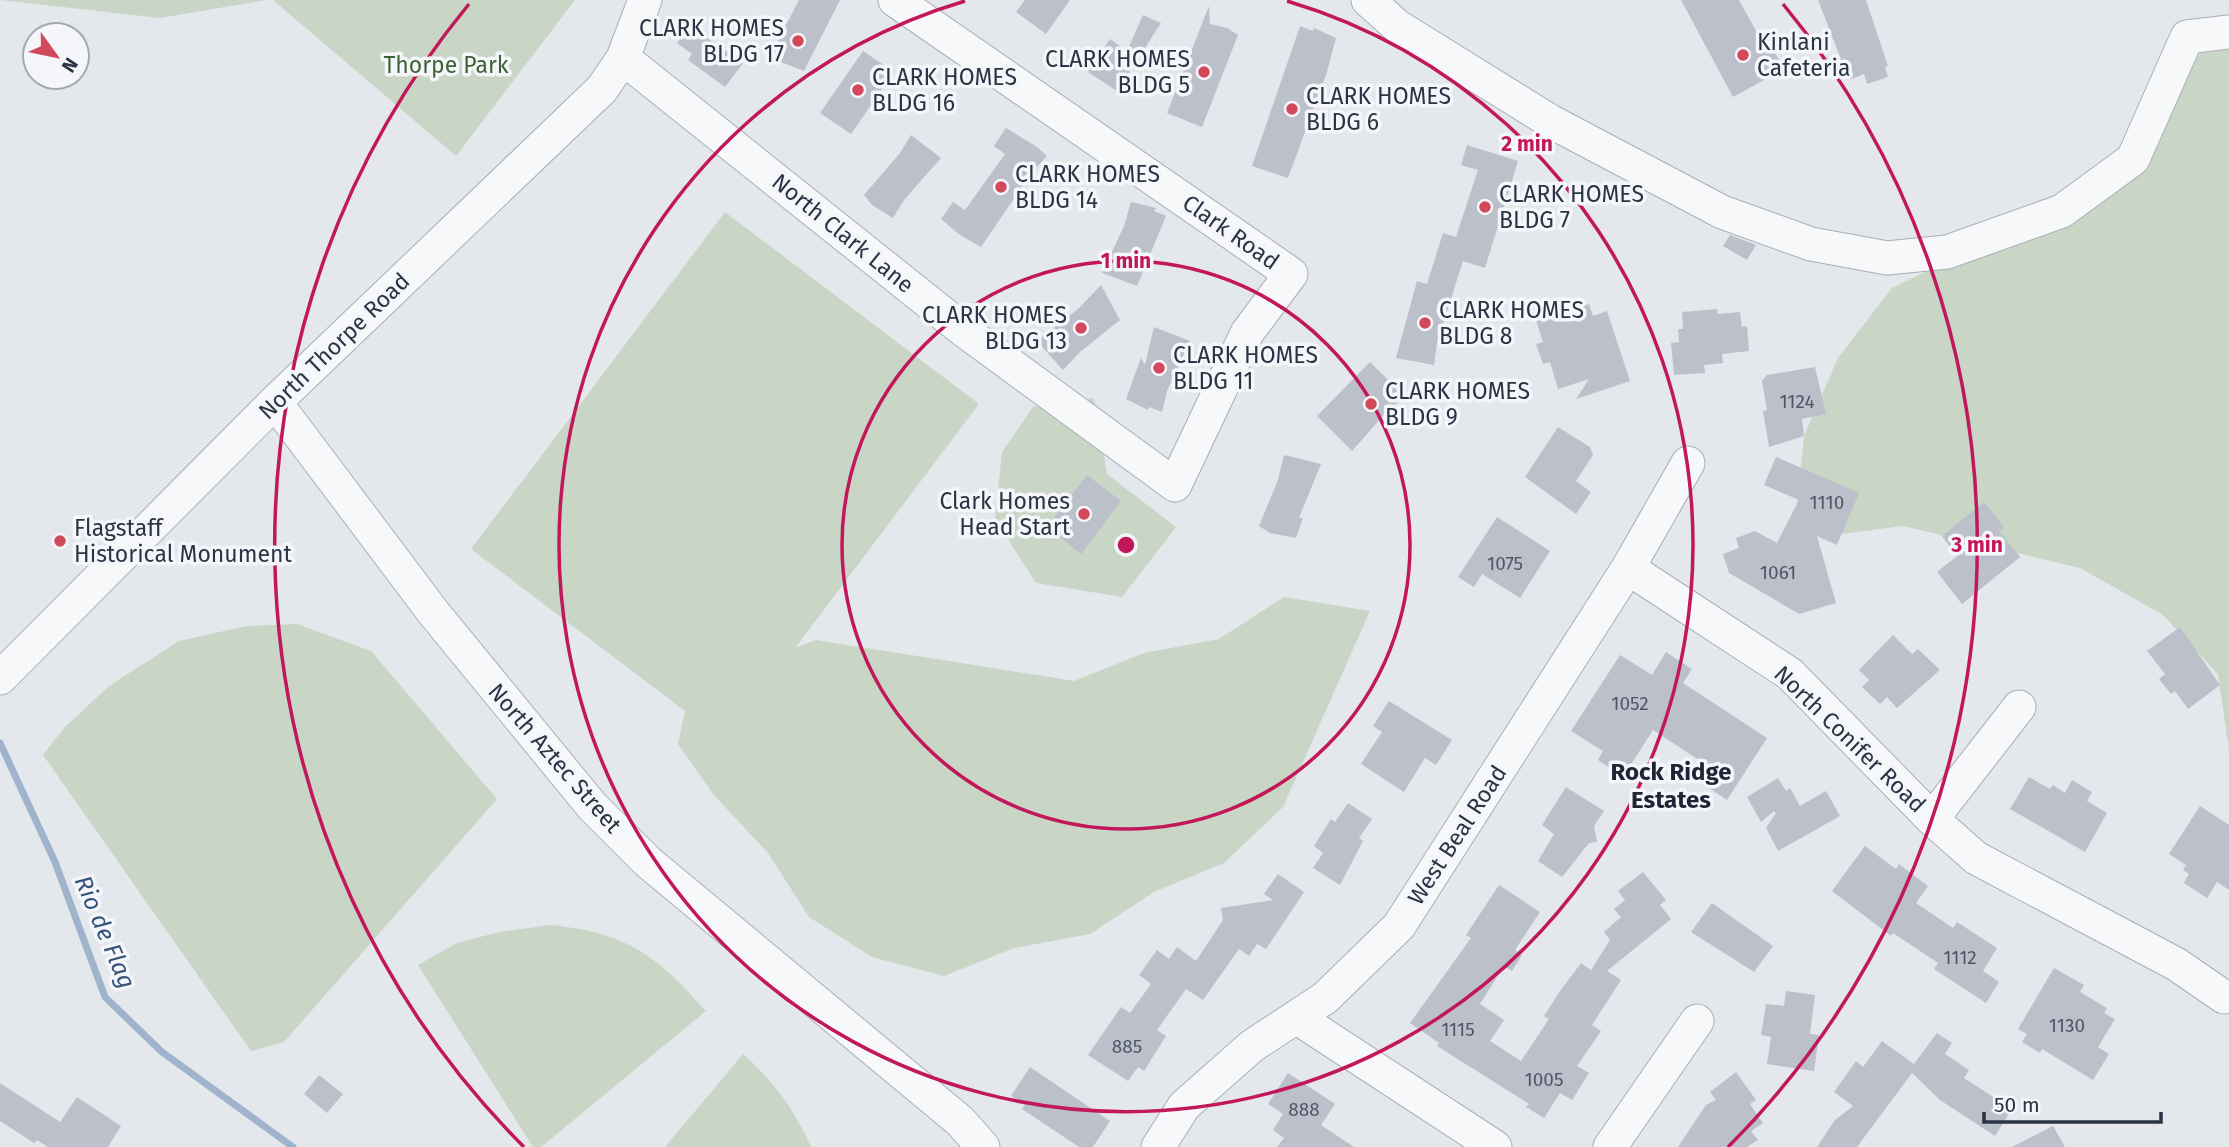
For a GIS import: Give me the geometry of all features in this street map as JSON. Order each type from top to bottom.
[{"type":"street","name":"North Thorpe Road","points":[[0,678],[275,402],[602,89],[623,58],[645,0]]},
{"type":"street","name":"Clark Road","points":[[895,0],[1291,274]]},
{"type":"street","points":[[1368,0],[1397,26],[1550,121],[1722,212],[1811,244],[1887,258],[1947,252],[2062,211],[2133,159],[2187,37],[2229,32]]},
{"type":"street","name":"North Clark Lane","points":[[623,58],[966,332],[1175,485],[1247,333],[1291,274]]},
{"type":"street","name":"North Aztec Street","points":[[275,402],[433,612],[592,806],[648,862],[960,1121],[984,1147]]},
{"type":"street","name":"West Beal Road","points":[[1158,1147],[1184,1106],[1252,1046],[1325,998],[1399,926],[1628,568],[1688,463]]},
{"type":"street","name":"North Conifer Road","points":[[1628,568],[1790,674],[1932,819],[1976,858],[2176,964],[2224,998]]},
{"type":"street","name":"North Conifer Road","points":[[1932,819],[2018,707]]},
{"type":"street","points":[[1296,1017],[1494,1147]]},
{"type":"street","points":[[1610,1147],[1697,1021]]},
{"type":"green space","points":[[0,0],[267,0],[160,18]]},
{"type":"green space","name":"Thorpe Park","points":[[273,0],[575,0],[456,156]]},
{"type":"green space","points":[[2229,16],[2229,750],[2218,674],[2163,615],[2080,568],[1903,526],[1841,534],[1797,504],[1804,436],[1838,358],[1892,288],[2096,189]]},
{"type":"green space","points":[[725,212],[979,404],[795,648],[816,640],[1074,681],[1144,653],[1219,639],[1284,597],[1370,611],[1283,807],[1224,863],[1154,892],[1090,934],[1014,948],[944,976],[872,957],[809,917],[768,853],[713,794],[678,744],[685,711],[471,549]]},
{"type":"green space","points":[[1094,398],[1107,474],[1176,527],[1122,597],[1036,583],[995,519],[1002,452],[1033,407]]},
{"type":"green space","points":[[297,624],[371,651],[497,799],[284,1042],[251,1051],[43,755],[64,728],[109,686],[179,641],[247,626]]},
{"type":"green space","points":[[551,925],[601,934],[639,950],[672,975],[706,1011],[541,1147],[533,1147],[418,965],[457,943],[499,932]]},
{"type":"green space","points":[[743,1054],[782,1096],[811,1147],[665,1147]]},
{"type":"building","name":"CLARK HOMES BLDG 17","points":[[799,0],[840,0],[804,71],[781,62],[771,54]]},
{"type":"building","points":[[1025,0],[1070,0],[1046,34],[1016,12]]},
{"type":"building","name":"Kinlani Cafeteria","points":[[1681,0],[1739,0],[1760,38],[1765,35],[1784,69],[1733,97]]},
{"type":"building","points":[[1818,0],[1866,0],[1888,66],[1885,67],[1888,77],[1867,84],[1864,74],[1849,80]]},
{"type":"building","name":"CLARK HOMES BLDG 5","points":[[1209,6],[1210,24],[1227,28],[1238,35],[1202,127],[1167,113]]},
{"type":"building","points":[[1143,15],[1161,23],[1117,91],[1088,72],[1110,39],[1127,51]]},
{"type":"building","name":"CLARK HOMES BLDG 6","points":[[1300,26],[1313,31],[1314,28],[1336,38],[1327,72],[1288,178],[1252,166]]},
{"type":"building","points":[[688,29],[692,32],[694,29],[743,63],[725,87],[688,60],[692,54],[677,43]]},
{"type":"building","name":"CLARK HOMES BLDG 16","points":[[863,51],[894,72],[851,134],[820,113]]},
{"type":"building","name":"CLARK HOMES BLDG 14","points":[[1006,128],[1047,156],[1032,172],[981,247],[960,235],[941,219],[953,202],[965,210],[1005,154],[994,146]]},
{"type":"building","points":[[911,135],[941,158],[904,200],[893,218],[872,205],[864,195],[900,153]]},
{"type":"building","points":[[1467,145],[1518,161],[1485,268],[1463,261],[1437,343],[1434,365],[1396,358],[1417,281],[1427,284],[1443,233],[1456,237],[1478,170],[1461,165]]},
{"type":"building","points":[[1131,202],[1156,208],[1154,211],[1166,216],[1137,286],[1102,273],[1124,226]]},
{"type":"building","points":[[1730,235],[1756,245],[1747,260],[1723,246]]},
{"type":"building","name":"CLARK HOMES BLDG 13","points":[[1101,285],[1120,320],[1080,352],[1063,370],[1037,341],[1078,309]]},
{"type":"building","points":[[1589,304],[1593,316],[1607,311],[1630,381],[1576,399],[1589,379],[1558,389],[1550,362],[1543,364],[1536,344],[1543,342],[1536,320]]},
{"type":"building","points":[[1717,309],[1718,314],[1740,312],[1742,327],[1747,326],[1749,351],[1722,354],[1723,363],[1704,365],[1705,373],[1674,375],[1671,343],[1679,342],[1678,329],[1683,329],[1682,312]]},
{"type":"building","name":"CLARK HOMES BLDG 11","points":[[1154,327],[1190,341],[1167,391],[1162,412],[1149,407],[1148,410],[1126,399],[1141,358],[1145,365]]},
{"type":"building","name":"CLARK HOMES BLDG 9","points":[[1370,362],[1405,397],[1389,409],[1352,451],[1317,416]]},
{"type":"building","points":[[1815,367],[1826,414],[1802,419],[1804,436],[1769,447],[1763,411],[1767,410],[1762,381],[1767,375]]},
{"type":"building","points":[[1558,427],[1590,447],[1593,455],[1576,481],[1591,492],[1576,514],[1525,477]]},
{"type":"building","points":[[1284,455],[1321,464],[1299,518],[1303,518],[1296,538],[1270,533],[1259,526],[1278,480]]},
{"type":"building","points":[[1776,457],[1859,493],[1837,545],[1817,536],[1836,603],[1799,614],[1729,573],[1723,554],[1739,548],[1736,538],[1755,531],[1777,543],[1799,500],[1764,485]]},
{"type":"building","name":"Clark Homes Head Start","points":[[1087,475],[1121,501],[1081,554],[1047,527]]},
{"type":"building","points":[[1984,502],[2004,527],[1999,531],[2020,557],[1962,604],[1937,572],[1957,556],[1942,536]]},
{"type":"building","points":[[1497,517],[1550,551],[1520,598],[1482,574],[1474,587],[1458,577]]},
{"type":"building","points":[[2180,627],[2220,685],[2188,709],[2175,691],[2171,694],[2159,679],[2165,674],[2147,651]]},
{"type":"building","points":[[1893,635],[1912,654],[1918,649],[1940,670],[1897,708],[1887,697],[1880,704],[1862,687],[1869,680],[1859,670]]},
{"type":"building","points":[[1666,652],[1692,669],[1683,683],[1767,738],[1727,800],[1706,786],[1716,771],[1653,730],[1623,777],[1598,760],[1603,751],[1571,731],[1620,655],[1652,675]]},
{"type":"building","points":[[1389,701],[1452,740],[1436,765],[1425,758],[1404,792],[1361,764],[1382,732],[1373,726]]},
{"type":"building","points":[[2029,777],[2050,789],[2053,785],[2065,793],[2072,780],[2092,792],[2087,801],[2107,813],[2085,852],[2010,809]]},
{"type":"building","points":[[1778,778],[1786,791],[1790,788],[1800,806],[1826,791],[1840,816],[1778,851],[1766,828],[1776,813],[1774,811],[1761,822],[1747,797]]},
{"type":"building","points":[[1566,787],[1604,811],[1594,826],[1597,842],[1589,843],[1562,877],[1538,861],[1554,834],[1542,825]]},
{"type":"building","points":[[1348,803],[1372,819],[1359,838],[1363,841],[1340,885],[1313,868],[1323,853],[1314,846],[1331,819],[1335,822]]},
{"type":"building","points":[[2200,806],[2229,825],[2229,890],[2217,882],[2207,898],[2184,883],[2189,874],[2183,870],[2186,865],[2169,854]]},
{"type":"building","points":[[1865,846],[1896,869],[1899,864],[1928,886],[1916,903],[1953,928],[1957,922],[1997,948],[1983,971],[1999,982],[1986,1003],[1934,969],[1938,963],[1893,933],[1891,936],[1832,891]]},
{"type":"building","points":[[1643,872],[1666,900],[1660,905],[1671,919],[1607,971],[1621,980],[1592,1025],[1601,1031],[1577,1066],[1589,1073],[1572,1100],[1560,1093],[1544,1118],[1526,1107],[1529,1104],[1437,1046],[1439,1043],[1410,1023],[1471,938],[1466,935],[1499,885],[1540,912],[1515,950],[1522,955],[1512,971],[1504,966],[1480,1004],[1504,1020],[1490,1041],[1521,1061],[1549,1019],[1544,1016],[1560,991],[1581,963],[1591,970],[1610,940],[1604,932],[1621,917],[1614,909],[1625,900],[1618,891]]},
{"type":"building","points":[[1278,874],[1304,892],[1266,949],[1257,944],[1249,956],[1239,949],[1203,1000],[1186,989],[1157,1030],[1166,1036],[1144,1071],[1138,1067],[1128,1081],[1088,1055],[1121,1007],[1130,1013],[1151,984],[1139,975],[1157,950],[1169,959],[1177,947],[1196,961],[1223,920],[1221,908],[1273,900],[1264,894]]},
{"type":"building","points":[[1712,903],[1773,946],[1754,972],[1691,932]]},
{"type":"building","points":[[2054,968],[2084,985],[2080,992],[2107,1008],[2104,1013],[2115,1019],[2098,1047],[2109,1054],[2093,1080],[2042,1049],[2040,1053],[2022,1042],[2027,1034],[2018,1029]]},
{"type":"building","points":[[1786,991],[1815,995],[1810,1034],[1819,1035],[1814,1071],[1767,1064],[1771,1037],[1761,1035],[1766,1004],[1784,1006]]},
{"type":"building","points":[[1937,1033],[1952,1043],[1945,1054],[1969,1070],[1964,1078],[2012,1109],[1995,1136],[1940,1100],[1912,1073],[1857,1147],[1817,1147],[1835,1120],[1853,1106],[1834,1092],[1856,1061],[1863,1067],[1882,1041],[1914,1064]]},
{"type":"building","points":[[1030,1067],[1110,1121],[1093,1147],[1079,1147],[1022,1109],[1025,1105],[1011,1096]]},
{"type":"building","points":[[1736,1072],[1756,1100],[1750,1104],[1763,1123],[1751,1131],[1758,1140],[1747,1147],[1678,1147],[1706,1105],[1716,1100],[1710,1092]]},
{"type":"building","points":[[1288,1073],[1335,1104],[1321,1125],[1354,1147],[1277,1147],[1284,1138],[1273,1130],[1283,1114],[1268,1104]]},
{"type":"building","points":[[319,1075],[343,1094],[327,1113],[304,1094]]},
{"type":"building","points":[[0,1083],[60,1122],[77,1097],[121,1126],[108,1147],[48,1147],[37,1140],[34,1143],[0,1121]]},
{"type":"building","points":[[2053,1126],[2065,1147],[2012,1147]]},
{"type":"waterway","name":"Rio de Flag","points":[[0,743],[55,862],[105,997],[162,1052],[293,1147]]},
{"type":"place","name":"CLARK HOMES BLDG 17","points":[[798,41]]},
{"type":"place","name":"Kinlani Cafeteria","points":[[1743,55]]},
{"type":"place","name":"CLARK HOMES BLDG 5","points":[[1204,72]]},
{"type":"place","name":"CLARK HOMES BLDG 16","points":[[858,90]]},
{"type":"place","name":"CLARK HOMES BLDG 6","points":[[1292,109]]},
{"type":"place","name":"CLARK HOMES BLDG 14","points":[[1001,187]]},
{"type":"place","name":"CLARK HOMES BLDG 7","points":[[1485,207]]},
{"type":"place","name":"CLARK HOMES BLDG 8","points":[[1425,323]]},
{"type":"place","name":"CLARK HOMES BLDG 13","points":[[1081,328]]},
{"type":"place","name":"CLARK HOMES BLDG 11","points":[[1159,368]]},
{"type":"place","name":"CLARK HOMES BLDG 9","points":[[1371,404]]},
{"type":"place","name":"Clark Homes Head Start","points":[[1084,514]]},
{"type":"place","name":"Flagstaff Historical Monument","points":[[60,541]]},
{"type":"district","name":"Rock Ridge Estates","points":[[1671,786]]}]
